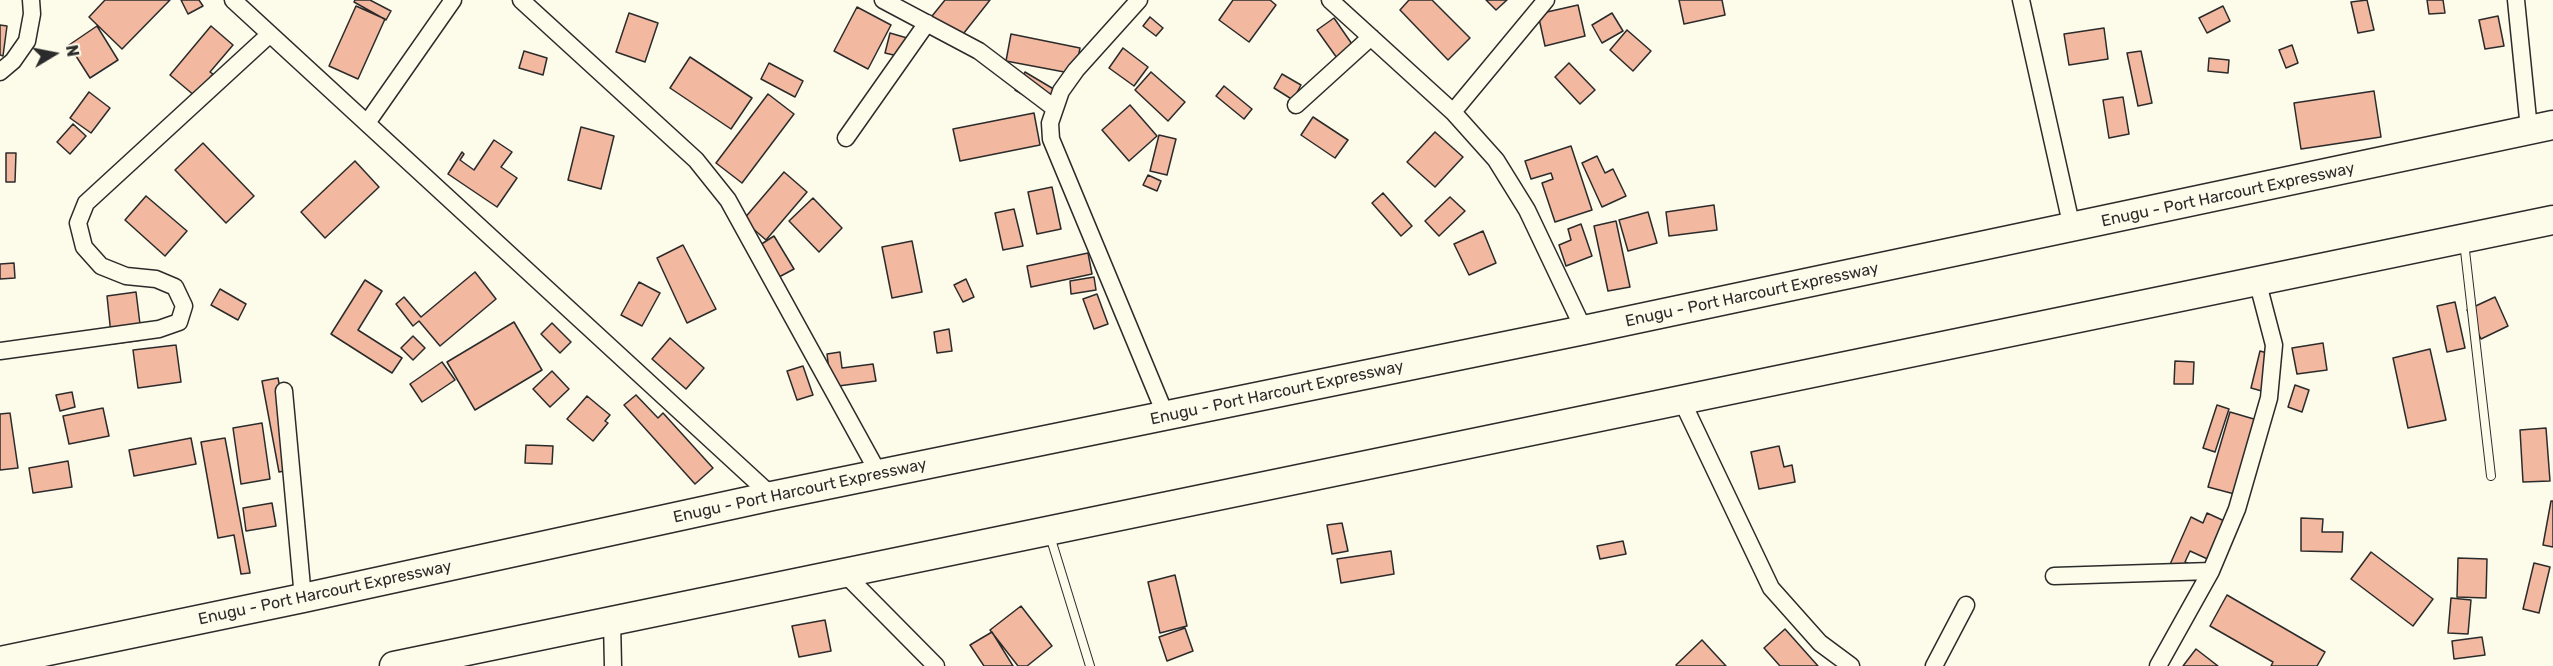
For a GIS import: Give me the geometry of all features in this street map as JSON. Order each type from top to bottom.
[{"type":"highway","name":"Enugu - Port Harcourt Expressway","points":[[0,660],[303,598],[772,496],[2072,228],[2541,127]]},
{"type":"highway","points":[[394,666],[2553,220]]},
{"type":"street","points":[[0,72],[13,61],[27,41],[32,14],[31,0]]},
{"type":"street","points":[[234,0],[772,496]]},
{"type":"street","points":[[367,123],[453,0]]},
{"type":"street","points":[[522,0],[696,160],[728,200],[879,474]]},
{"type":"street","points":[[883,0],[979,51],[1053,106]]},
{"type":"street","points":[[1139,0],[1076,70],[1053,106],[1050,123],[1051,140],[1166,416]]},
{"type":"street","points":[[1330,0],[1453,112],[1496,160],[1527,210],[1584,330]]},
{"type":"street","points":[[1453,112],[1546,0]]},
{"type":"street","points":[[2021,0],[2072,228]]},
{"type":"street","points":[[2516,0],[2541,127]]},
{"type":"street","points":[[846,138],[927,23]]},
{"type":"street","points":[[0,351],[159,329],[179,322],[184,306],[175,286],[156,279],[126,276],[101,266],[84,247],[78,223],[86,203],[270,34]]},
{"type":"street","points":[[1296,105],[1371,37]]},
{"type":"street","points":[[2158,666],[2211,571],[2237,509],[2269,398],[2274,345],[2258,280]]},
{"type":"street","points":[[284,391],[303,598]]},
{"type":"street","points":[[1681,399],[1771,588],[1820,643],[1847,665]]},
{"type":"street","points":[[2054,576],[2211,571]]},
{"type":"street","points":[[844,573],[936,666]]},
{"type":"street","points":[[1934,666],[1966,605]]},
{"type":"street","points":[[612,621],[613,666]]},
{"type":"lane","points":[[2464,238],[2491,476]]},
{"type":"lane","points":[[1048,530],[1090,666]]},
{"type":"building","points":[[105,0],[170,0],[122,49],[89,17]]},
{"type":"building","points":[[181,0],[199,0],[203,6],[188,14]]},
{"type":"building","points":[[355,0],[370,0],[391,11],[386,20],[354,2]]},
{"type":"building","points":[[945,0],[990,0],[956,43],[928,21]]},
{"type":"building","points":[[1233,0],[1270,0],[1276,5],[1249,42],[1219,20]]},
{"type":"building","points":[[1409,0],[1432,0],[1470,38],[1448,60],[1400,10]]},
{"type":"building","points":[[1486,0],[1507,0],[1496,10]]},
{"type":"building","points":[[1679,0],[1722,0],[1725,15],[1684,24]]},
{"type":"building","points":[[2367,0],[2374,30],[2358,33],[2351,2]]},
{"type":"building","points":[[2427,0],[2443,0],[2445,13],[2429,14]]},
{"type":"building","points":[[1578,5],[1585,36],[1545,46],[1538,14]]},
{"type":"building","points":[[356,6],[385,19],[358,79],[329,66]]},
{"type":"building","points":[[2223,6],[2230,21],[2207,33],[2199,18]]},
{"type":"building","points":[[857,7],[891,25],[868,69],[834,51]]},
{"type":"building","points":[[629,13],[658,23],[645,62],[616,52]]},
{"type":"building","points":[[1612,13],[1623,31],[1602,43],[1592,25]]},
{"type":"building","points":[[2498,16],[2504,46],[2485,49],[2479,20]]},
{"type":"building","points":[[1150,17],[1163,28],[1156,36],[1143,26]]},
{"type":"building","points":[[1334,18],[1354,47],[1337,58],[1317,30]]},
{"type":"building","points":[[0,25],[7,26],[3,56],[0,55]]},
{"type":"building","points":[[97,26],[118,60],[90,78],[69,45]]},
{"type":"building","points":[[211,26],[233,45],[210,72],[213,74],[195,96],[170,75]]},
{"type":"building","points":[[2104,28],[2108,59],[2069,65],[2064,34]]},
{"type":"building","points":[[1627,30],[1651,51],[1633,71],[1610,50]]},
{"type":"building","points":[[890,33],[907,38],[902,57],[885,53]]},
{"type":"building","points":[[1011,34],[1080,48],[1075,74],[1006,61]]},
{"type":"building","points":[[2292,45],[2298,63],[2286,68],[2279,50]]},
{"type":"building","points":[[1123,48],[1148,67],[1134,86],[1109,68]]},
{"type":"building","points":[[524,51],[547,58],[543,75],[519,68]]},
{"type":"building","points":[[2141,51],[2152,103],[2138,106],[2127,53]]},
{"type":"building","points":[[690,57],[752,98],[731,129],[670,88]]},
{"type":"building","points":[[2209,58],[2229,60],[2228,73],[2208,71]]},
{"type":"building","points":[[769,63],[803,81],[795,97],[761,79]]},
{"type":"building","points":[[1569,63],[1595,90],[1580,104],[1555,77]]},
{"type":"building","points":[[1025,72],[1062,94],[1052,112],[1015,90]]},
{"type":"building","points":[[1151,72],[1185,102],[1168,121],[1135,90]]},
{"type":"building","points":[[1282,74],[1301,85],[1293,100],[1274,88]]},
{"type":"building","points":[[1224,86],[1252,109],[1244,119],[1216,96]]},
{"type":"building","points":[[2374,91],[2381,137],[2301,149],[2294,103]]},
{"type":"building","points":[[89,92],[110,108],[91,133],[70,118]]},
{"type":"building","points":[[768,94],[794,114],[742,183],[716,163]]},
{"type":"building","points":[[2123,97],[2129,134],[2109,138],[2103,100]]},
{"type":"building","points":[[1130,105],[1157,136],[1129,161],[1102,130]]},
{"type":"building","points":[[1034,113],[1040,145],[960,161],[953,129]]},
{"type":"building","points":[[1313,117],[1348,140],[1335,158],[1301,135]]},
{"type":"building","points":[[73,124],[86,136],[70,154],[57,142]]},
{"type":"building","points":[[581,127],[614,136],[601,189],[568,180]]},
{"type":"building","points":[[1435,132],[1463,157],[1435,187],[1407,162]]},
{"type":"building","points":[[1159,135],[1176,139],[1167,175],[1150,171]]},
{"type":"building","points":[[494,140],[512,152],[501,167],[517,178],[497,207],[448,174],[462,152],[464,154],[460,160],[474,170]]},
{"type":"building","points":[[203,143],[254,196],[226,223],[175,170]]},
{"type":"building","points":[[1571,146],[1592,210],[1555,222],[1542,183],[1553,179],[1551,173],[1531,179],[1525,161]]},
{"type":"building","points":[[6,153],[16,153],[15,182],[6,182]]},
{"type":"building","points":[[1597,156],[1605,173],[1613,169],[1626,196],[1602,207],[1582,163]]},
{"type":"building","points":[[355,161],[379,187],[325,238],[301,212]]},
{"type":"building","points":[[784,172],[807,192],[766,240],[743,220]]},
{"type":"building","points":[[1148,175],[1161,181],[1157,191],[1143,185]]},
{"type":"building","points":[[1052,187],[1061,229],[1037,234],[1028,192]]},
{"type":"building","points":[[1383,193],[1412,226],[1401,236],[1372,203]]},
{"type":"building","points":[[146,196],[187,231],[165,256],[125,220]]},
{"type":"building","points":[[1450,197],[1465,211],[1439,236],[1425,221]]},
{"type":"building","points":[[813,198],[842,228],[819,252],[789,221]]},
{"type":"building","points":[[1714,205],[1717,230],[1669,236],[1666,212]]},
{"type":"building","points":[[1014,209],[1023,246],[1003,250],[995,213]]},
{"type":"building","points":[[1648,212],[1657,243],[1628,251],[1619,220]]},
{"type":"building","points":[[1616,221],[1630,287],[1608,291],[1594,226]]},
{"type":"building","points":[[1581,224],[1592,256],[1566,266],[1559,245],[1571,240],[1568,229]]},
{"type":"building","points":[[1483,231],[1496,263],[1469,275],[1454,244]]},
{"type":"building","points":[[774,236],[794,269],[779,277],[760,245]]},
{"type":"building","points":[[912,241],[922,292],[892,298],[882,247]]},
{"type":"building","points":[[683,245],[716,309],[687,323],[657,258]]},
{"type":"building","points":[[1088,253],[1092,274],[1031,287],[1027,266]]},
{"type":"building","points":[[14,263],[15,278],[0,279],[0,264]]},
{"type":"building","points":[[475,272],[496,299],[440,346],[419,321],[413,326],[396,304],[404,297],[421,317]]},
{"type":"building","points":[[1094,277],[1096,290],[1071,294],[1070,281]]},
{"type":"building","points":[[966,279],[974,297],[963,302],[954,285]]},
{"type":"building","points":[[365,280],[382,291],[358,330],[402,358],[392,373],[331,334]]},
{"type":"building","points":[[639,282],[660,293],[642,326],[621,315]]},
{"type":"building","points":[[220,289],[246,304],[238,320],[211,305]]},
{"type":"building","points":[[136,292],[142,340],[112,344],[107,296]]},
{"type":"building","points":[[1097,294],[1108,324],[1094,329],[1083,299]]},
{"type":"building","points":[[2495,297],[2508,326],[2481,339],[2467,310]]},
{"type":"building","points":[[2455,302],[2465,348],[2447,352],[2437,306]]},
{"type":"building","points":[[514,322],[542,370],[475,410],[447,362]]},
{"type":"building","points":[[552,323],[571,342],[560,353],[541,334]]},
{"type":"building","points":[[949,329],[952,351],[937,353],[934,332]]},
{"type":"building","points":[[413,336],[425,348],[413,360],[401,348]]},
{"type":"building","points":[[670,338],[704,368],[686,389],[652,359]]},
{"type":"building","points":[[2323,343],[2327,370],[2297,374],[2292,348]]},
{"type":"building","points":[[176,345],[181,382],[138,388],[133,350]]},
{"type":"building","points":[[2430,349],[2446,420],[2408,428],[2393,358]]},
{"type":"building","points":[[2260,351],[2278,356],[2269,393],[2251,388]]},
{"type":"building","points":[[840,352],[842,368],[873,364],[876,381],[831,387],[827,354]]},
{"type":"building","points":[[2175,361],[2194,362],[2193,384],[2174,384]]},
{"type":"building","points":[[442,362],[455,380],[422,402],[410,384]]},
{"type":"building","points":[[803,366],[813,395],[797,400],[787,371]]},
{"type":"building","points":[[552,371],[569,389],[550,407],[533,389]]},
{"type":"building","points":[[278,378],[295,469],[279,472],[262,381]]},
{"type":"building","points":[[2295,385],[2309,390],[2302,412],[2288,407]]},
{"type":"building","points":[[72,392],[75,407],[60,411],[56,395]]},
{"type":"building","points":[[636,395],[658,418],[663,413],[713,468],[695,484],[624,405]]},
{"type":"building","points":[[587,396],[610,415],[605,421],[608,423],[593,441],[567,419]]},
{"type":"building","points":[[2217,405],[2229,409],[2215,452],[2203,448]]},
{"type":"building","points":[[103,408],[109,436],[69,444],[63,416]]},
{"type":"building","points":[[2230,412],[2264,422],[2242,496],[2208,487]]},
{"type":"building","points":[[10,413],[18,468],[0,470],[0,414]]},
{"type":"building","points":[[262,423],[270,479],[241,484],[233,428]]},
{"type":"building","points":[[2546,428],[2550,481],[2523,482],[2520,430]]},
{"type":"building","points":[[191,438],[196,464],[134,476],[129,450]]},
{"type":"building","points":[[225,438],[250,573],[241,574],[234,535],[218,538],[201,442]]},
{"type":"building","points":[[526,445],[553,446],[552,464],[525,463]]},
{"type":"building","points":[[1779,446],[1784,467],[1792,465],[1795,482],[1759,489],[1751,452]]},
{"type":"building","points":[[68,461],[72,487],[33,493],[29,468]]},
{"type":"building","points":[[2551,501],[2553,501],[2553,547],[2543,545]]},
{"type":"building","points":[[272,503],[276,526],[246,531],[243,508]]},
{"type":"building","points":[[2207,513],[2231,524],[2214,562],[2190,551],[2185,562],[2206,571],[2201,583],[2168,569],[2191,517],[2203,523]]},
{"type":"building","points":[[2301,518],[2323,519],[2322,532],[2343,532],[2342,552],[2301,551]]},
{"type":"building","points":[[1342,523],[1348,551],[1332,554],[1327,525]]},
{"type":"building","points":[[1623,541],[1626,554],[1600,559],[1597,546]]},
{"type":"building","points":[[1391,551],[1394,574],[1341,583],[1337,559]]},
{"type":"building","points":[[2371,552],[2433,599],[2413,626],[2351,579]]},
{"type":"building","points":[[2458,558],[2487,559],[2486,598],[2457,597]]},
{"type":"building","points":[[2534,563],[2550,567],[2539,613],[2523,609]]},
{"type":"building","points":[[1175,575],[1187,626],[1160,633],[1148,582]]},
{"type":"building","points":[[2227,595],[2325,652],[2317,666],[2271,666],[2273,662],[2210,626]]},
{"type":"building","points":[[2451,598],[2471,600],[2468,634],[2448,633]]},
{"type":"building","points":[[1021,606],[1052,646],[1027,666],[1018,666],[990,630]]},
{"type":"building","points":[[825,620],[831,651],[799,657],[792,626]]},
{"type":"building","points":[[1185,628],[1193,651],[1167,661],[1159,637]]},
{"type":"building","points":[[1785,629],[1818,666],[1780,666],[1764,648]]},
{"type":"building","points":[[992,632],[1013,666],[984,666],[970,645]]},
{"type":"building","points":[[2482,637],[2485,655],[2454,659],[2452,641]]},
{"type":"building","points":[[1702,640],[1726,666],[1676,665]]},
{"type":"building","points":[[2196,649],[2218,666],[2183,666]]}]
